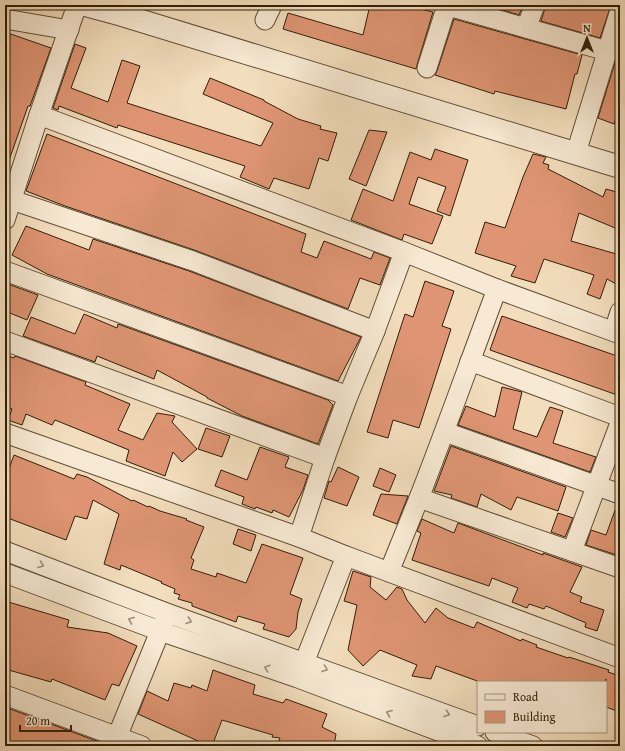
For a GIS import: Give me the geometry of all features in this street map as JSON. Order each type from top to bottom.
[{"type":"street","points":[[5,220],[77,5]]},
{"type":"street","points":[[85,5],[124,10],[620,167]]},
{"type":"street","points":[[427,68],[446,5],[607,51]]},
{"type":"street","points":[[526,28],[535,5]]},
{"type":"street","points":[[576,153],[620,10]]},
{"type":"street","points":[[5,19],[69,30]]},
{"type":"street","points":[[39,115],[404,252],[497,289],[617,332],[620,312]]},
{"type":"street","points":[[12,200],[193,261],[375,331]]},
{"type":"street","points":[[299,537],[325,458],[348,396],[375,331],[404,252]]},
{"type":"street","points":[[5,271],[348,396]]},
{"type":"street","points":[[388,572],[445,432],[497,289]]},
{"type":"street","points":[[5,341],[325,458]]},
{"type":"street","points":[[470,361],[620,417]]},
{"type":"street","points":[[572,551],[620,423]]},
{"type":"street","points":[[445,432],[620,494]]},
{"type":"street","points":[[5,433],[299,537],[388,572],[620,658]]},
{"type":"street","points":[[419,498],[620,568]]},
{"type":"street","points":[[5,551],[167,613],[301,670],[441,740],[467,744]]},
{"type":"street","points":[[301,670],[346,556]]},
{"type":"street","points":[[5,573],[160,631],[301,670],[477,726]]},
{"type":"street","points":[[117,737],[167,613]]},
{"type":"street","points":[[5,695],[142,746]]},
{"type":"street","points":[[498,733],[533,746]]},
{"type":"building","points":[[370,5],[404,5],[433,12],[416,69],[283,29],[288,13],[363,35]]},
{"type":"building","points":[[501,5],[523,5],[519,15],[500,9]]},
{"type":"building","points":[[546,5],[611,5],[600,38],[541,21]]},
{"type":"building","points":[[454,19],[582,55],[577,74],[575,74],[566,109],[495,91],[494,94],[435,75]]},
{"type":"building","points":[[5,32],[51,48],[30,106],[28,106],[7,166],[5,166]]},
{"type":"building","points":[[75,44],[86,48],[71,88],[108,102],[122,60],[140,66],[127,103],[261,146],[273,123],[203,94],[210,78],[264,100],[298,119],[321,126],[320,129],[337,133],[328,161],[319,158],[309,189],[274,178],[269,189],[240,177],[245,166],[118,125],[117,128],[59,106],[58,110],[53,108]]},
{"type":"building","points":[[617,56],[620,56],[620,105],[614,124],[598,118]]},
{"type":"building","points":[[369,130],[387,132],[366,186],[349,179]]},
{"type":"building","points":[[47,134],[306,234],[301,252],[317,258],[324,241],[371,259],[374,252],[390,258],[380,285],[360,278],[348,309],[197,251],[65,206],[26,191]]},
{"type":"building","points":[[435,149],[468,160],[450,216],[437,211],[446,187],[418,177],[409,204],[443,216],[432,244],[404,234],[402,240],[351,220],[363,189],[393,201],[410,152],[431,160]]},
{"type":"building","points":[[533,154],[546,157],[543,163],[549,165],[548,169],[603,197],[606,189],[620,193],[620,230],[579,213],[571,241],[620,255],[620,286],[607,279],[600,299],[587,294],[594,275],[544,259],[535,283],[511,276],[516,266],[475,253],[485,222],[505,228],[523,177]]},
{"type":"building","points":[[26,226],[89,250],[93,239],[189,271],[361,337],[338,381],[47,274],[12,255]]},
{"type":"building","points":[[425,281],[454,291],[442,326],[451,329],[419,428],[393,420],[388,438],[367,432],[405,314],[413,317]]},
{"type":"building","points":[[5,283],[38,295],[27,320],[5,311]]},
{"type":"building","points":[[84,314],[117,328],[118,324],[328,400],[333,405],[318,444],[242,416],[157,370],[154,379],[97,356],[95,362],[23,336],[31,317],[75,334]]},
{"type":"building","points":[[502,316],[620,357],[620,396],[490,350]]},
{"type":"building","points":[[5,355],[14,358],[15,356],[86,382],[85,385],[130,404],[118,430],[143,440],[157,413],[175,416],[172,422],[197,449],[182,462],[173,452],[165,476],[126,461],[129,450],[55,420],[52,425],[26,414],[22,425],[8,420],[12,409],[5,406]]},
{"type":"building","points":[[502,387],[522,392],[513,429],[537,437],[550,407],[563,411],[553,443],[596,457],[590,472],[458,425],[466,406],[495,417]]},
{"type":"building","points":[[206,428],[230,436],[222,457],[198,449]]},
{"type":"building","points":[[451,446],[566,487],[558,511],[517,497],[511,510],[481,494],[477,507],[451,498],[452,495],[434,491]]},
{"type":"building","points":[[260,447],[289,457],[285,467],[308,475],[303,490],[289,517],[273,510],[272,513],[242,504],[244,497],[215,486],[221,470],[247,480]]},
{"type":"building","points":[[14,455],[74,479],[77,474],[87,477],[132,501],[133,500],[148,507],[149,506],[187,519],[186,520],[204,527],[191,558],[194,560],[191,569],[216,577],[217,573],[246,583],[262,544],[303,558],[290,594],[302,599],[298,612],[296,629],[289,637],[263,629],[265,624],[238,616],[236,622],[192,606],[192,603],[178,599],[180,595],[174,593],[175,589],[161,583],[162,582],[121,565],[120,570],[104,564],[119,514],[93,500],[87,519],[75,516],[66,540],[5,517],[5,479]]},
{"type":"building","points":[[338,467],[359,477],[347,506],[324,498],[329,481],[331,482]]},
{"type":"building","points":[[380,468],[396,475],[389,492],[373,486]]},
{"type":"building","points":[[381,494],[408,496],[397,524],[373,515]]},
{"type":"building","points":[[617,505],[620,505],[620,556],[586,545],[591,530],[606,535]]},
{"type":"building","points":[[558,513],[573,518],[565,537],[551,532]]},
{"type":"building","points":[[422,519],[454,533],[458,523],[543,555],[543,553],[582,567],[570,592],[582,597],[580,602],[604,610],[597,631],[585,627],[586,623],[546,606],[544,609],[529,604],[527,608],[512,602],[518,588],[492,578],[489,586],[412,560],[421,533],[417,531]]},
{"type":"building","points":[[238,529],[256,535],[251,551],[233,544]]},
{"type":"building","points":[[353,571],[371,577],[370,587],[386,600],[397,587],[402,589],[407,600],[425,623],[436,608],[448,618],[474,628],[477,622],[521,641],[522,639],[537,645],[536,647],[609,670],[608,672],[620,676],[620,712],[607,707],[606,679],[605,681],[477,681],[436,666],[431,679],[412,676],[417,665],[380,650],[363,666],[348,650],[357,605],[344,601]]},
{"type":"building","points":[[5,601],[69,620],[67,627],[108,633],[137,646],[119,686],[112,684],[105,700],[52,679],[51,682],[5,669]]},
{"type":"building","points":[[213,670],[255,685],[253,694],[283,703],[286,699],[327,714],[322,727],[336,734],[334,746],[277,746],[280,738],[272,737],[273,735],[222,720],[212,746],[196,746],[198,741],[138,714],[147,691],[168,701],[174,683],[191,688],[192,685],[207,691]]},
{"type":"building","points":[[5,707],[110,746],[5,746]]}]
